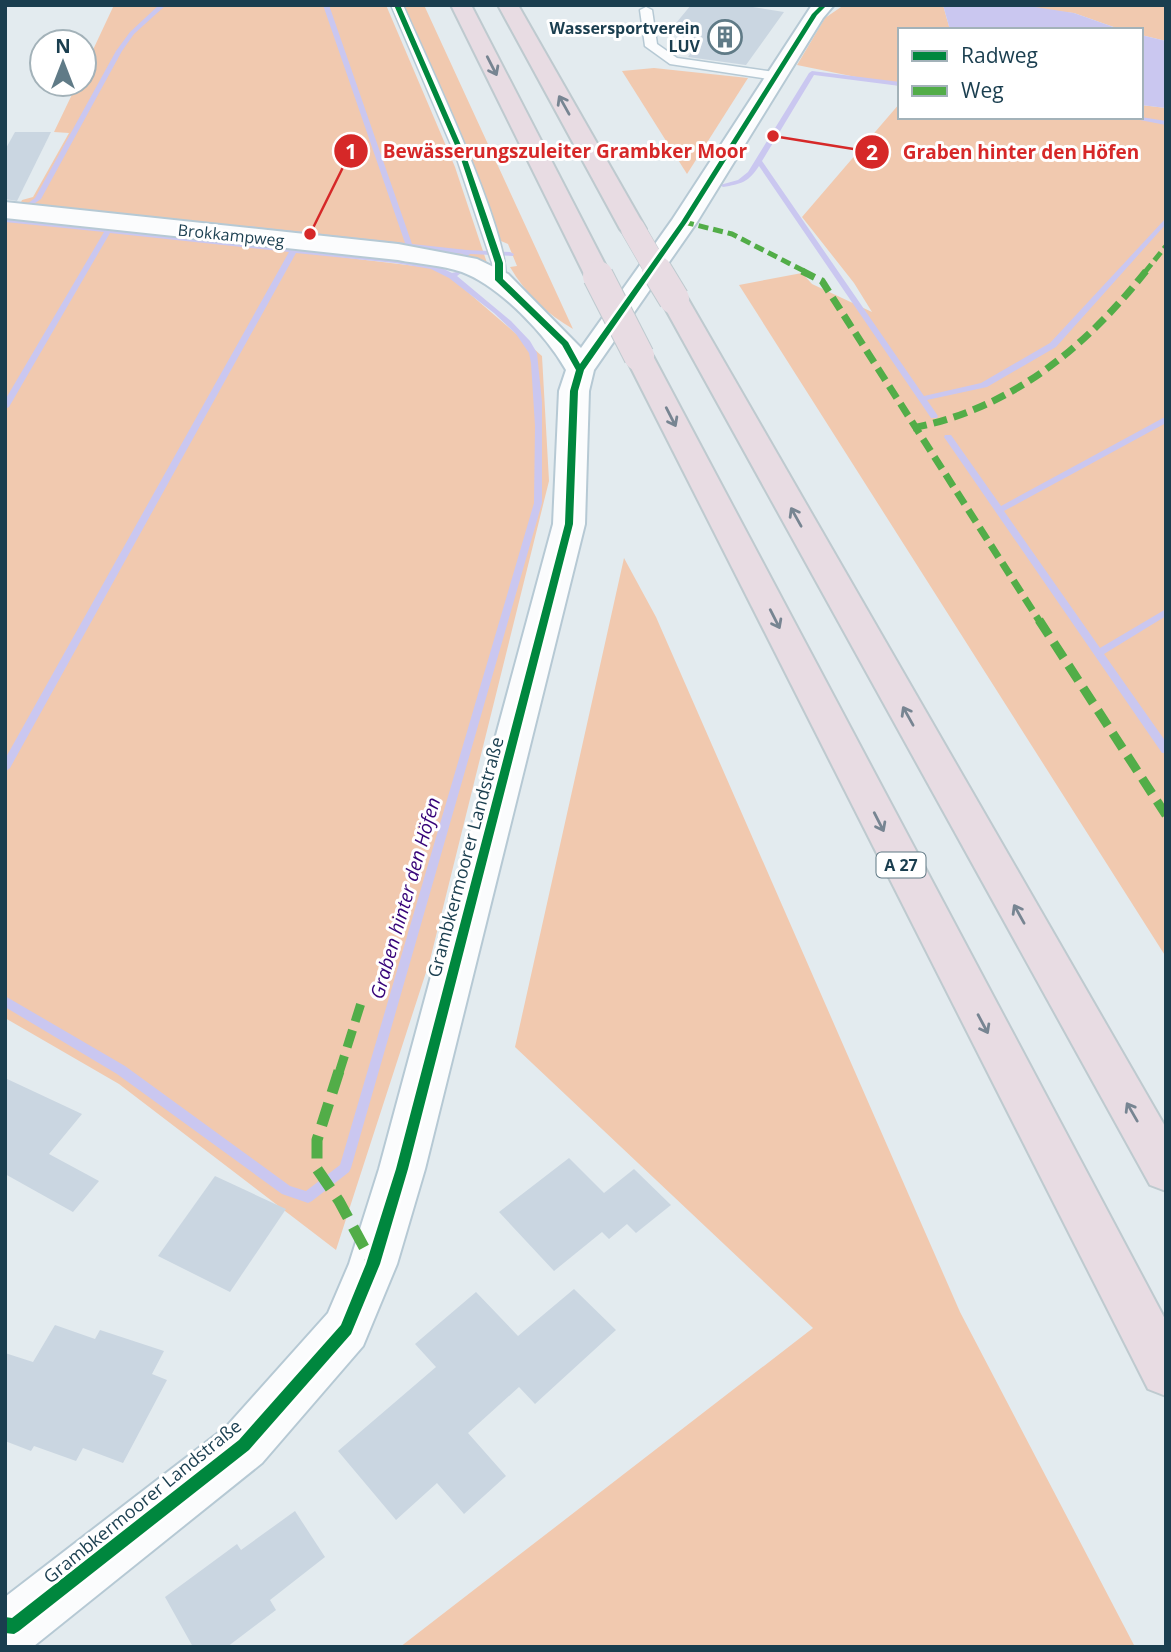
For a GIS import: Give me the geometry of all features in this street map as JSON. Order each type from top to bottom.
[{"type":"highway","name":"A 27","points":[[461,5],[639,356],[1166,1373]]},
{"type":"highway","points":[[508,5],[1166,1171]]},
{"type":"street","name":"Grambkermoorer Landstraße","points":[[11,1633],[244,1445],[346,1329],[373,1264],[402,1169],[569,524],[574,391],[580,370],[684,222],[815,14],[824,5]]},
{"type":"street","name":"Brokkampweg","points":[[5,210],[398,252],[499,271],[565,344],[580,370]]},
{"type":"lane","points":[[397,5],[464,159],[499,271]]},
{"type":"lane","points":[[646,10],[650,46],[674,61],[775,76]]},
{"type":"shaded area","points":[[114,5],[386,5],[455,167],[487,263],[430,252],[18,209],[22,200],[33,197],[69,133],[54,132],[70,98],[98,98],[98,39]]},
{"type":"shaded area","points":[[403,5],[424,5],[573,329],[537,302],[510,267],[517,266],[508,244],[501,241],[470,159]]},
{"type":"shaded area","points":[[844,5],[943,5],[949,28],[898,28],[898,86],[797,65],[825,18]]},
{"type":"shaded area","points":[[1033,5],[1166,5],[1166,41],[1143,35],[1143,28],[1116,28],[1074,13],[1034,9]]},
{"type":"shaded area","points":[[654,68],[748,78],[687,174],[622,71]]},
{"type":"shaded area","points":[[898,105],[898,119],[1143,119],[1143,105],[1166,108],[1166,957],[739,285],[802,273],[812,284],[872,312],[854,283],[802,217]]},
{"type":"shaded area","points":[[5,217],[441,269],[542,356],[549,481],[430,960],[336,1250],[119,1084],[5,1018]]},
{"type":"shaded area","points":[[624,558],[656,617],[960,1312],[1135,1647],[400,1647],[813,1328],[515,1047]]},
{"type":"water","points":[[943,5],[1022,5],[1074,13],[1116,28],[949,28]]},
{"type":"water","points":[[1143,35],[1166,41],[1166,108],[1143,105]]},
{"type":"building","name":"Wassersportverein LUV","points":[[691,5],[740,5],[784,12],[746,65],[688,57],[701,39],[667,34]]},
{"type":"building","points":[[15,132],[51,132],[17,201],[5,199],[5,150]]},
{"type":"building","points":[[5,1078],[82,1114],[49,1154],[99,1181],[73,1212],[5,1174]]},
{"type":"building","points":[[569,1158],[604,1193],[634,1169],[671,1205],[636,1233],[627,1224],[609,1239],[602,1232],[554,1271],[499,1212]]},
{"type":"building","points":[[215,1176],[286,1209],[230,1292],[158,1256]]},
{"type":"building","points":[[574,1289],[616,1330],[535,1404],[519,1387],[468,1433],[506,1476],[464,1514],[437,1483],[396,1520],[338,1451],[436,1367],[415,1344],[476,1292],[518,1336]]},
{"type":"building","points":[[55,1325],[95,1339],[100,1330],[164,1351],[152,1374],[167,1380],[123,1463],[83,1448],[76,1461],[34,1446],[31,1451],[5,1441],[5,1353],[33,1362]]},
{"type":"building","points":[[295,1511],[325,1557],[270,1600],[276,1610],[227,1647],[193,1647],[165,1597],[237,1544],[241,1550]]},
{"type":"waterway","points":[[29,205],[38,199],[119,51],[132,33],[163,5]]},
{"type":"waterway","points":[[326,5],[409,244]]},
{"type":"waterway","name":"Graben hinter den Höfen","points":[[758,161],[812,73],[898,84]]},
{"type":"waterway","points":[[1140,119],[1166,123]]},
{"type":"waterway","name":"Graben hinter den Höfen","points":[[723,185],[740,182],[751,173],[758,161]]},
{"type":"waterway","points":[[758,161],[922,399]]},
{"type":"waterway","points":[[5,220],[294,250]]},
{"type":"waterway","points":[[922,399],[984,385],[1053,345],[1166,220]]},
{"type":"waterway","points":[[248,228],[467,252]]},
{"type":"waterway","points":[[5,407],[108,231]]},
{"type":"waterway","points":[[5,768],[294,250]]},
{"type":"waterway","points":[[294,250],[433,267],[452,276]]},
{"type":"waterway","name":"Graben hinter den Höfen","points":[[467,252],[510,254]]},
{"type":"waterway","name":"Graben hinter den Höfen","points":[[452,276],[457,273]]},
{"type":"waterway","name":"Graben hinter den Höfen","points":[[5,1001],[121,1070],[286,1190],[308,1197],[345,1168],[538,503],[538,402],[533,353],[508,322],[452,276]]},
{"type":"waterway","points":[[922,399],[934,416]]},
{"type":"waterway","points":[[1000,510],[1166,420]]},
{"type":"waterway","points":[[948,437],[1166,750]]},
{"type":"waterway","points":[[1099,653],[1166,612]]},
{"type":"marked path","points":[[684,222],[732,234],[822,281],[913,428],[1166,815]]},
{"type":"marked path","points":[[913,428],[982,407],[1047,370],[1096,329],[1166,246]]},
{"type":"marked path","points":[[361,1003],[317,1140],[317,1169],[339,1201],[373,1264]]},
{"type":"cycle path","points":[[397,5],[464,159],[499,263],[499,280],[565,344],[580,370]]},
{"type":"cycle path","points":[[5,1625],[14,1626],[244,1445],[346,1329],[373,1264],[402,1169],[569,524],[574,391],[580,370],[684,222],[815,14],[824,5]]},
{"type":"place","name":"Wassersportverein LUV","points":[[725,37]]},
{"type":"place","name":"Graben hinter den Höfen","points":[[773,136]]},
{"type":"place","name":"Bewässerungszuleiter Grambker Moor","points":[[310,234]]}]
